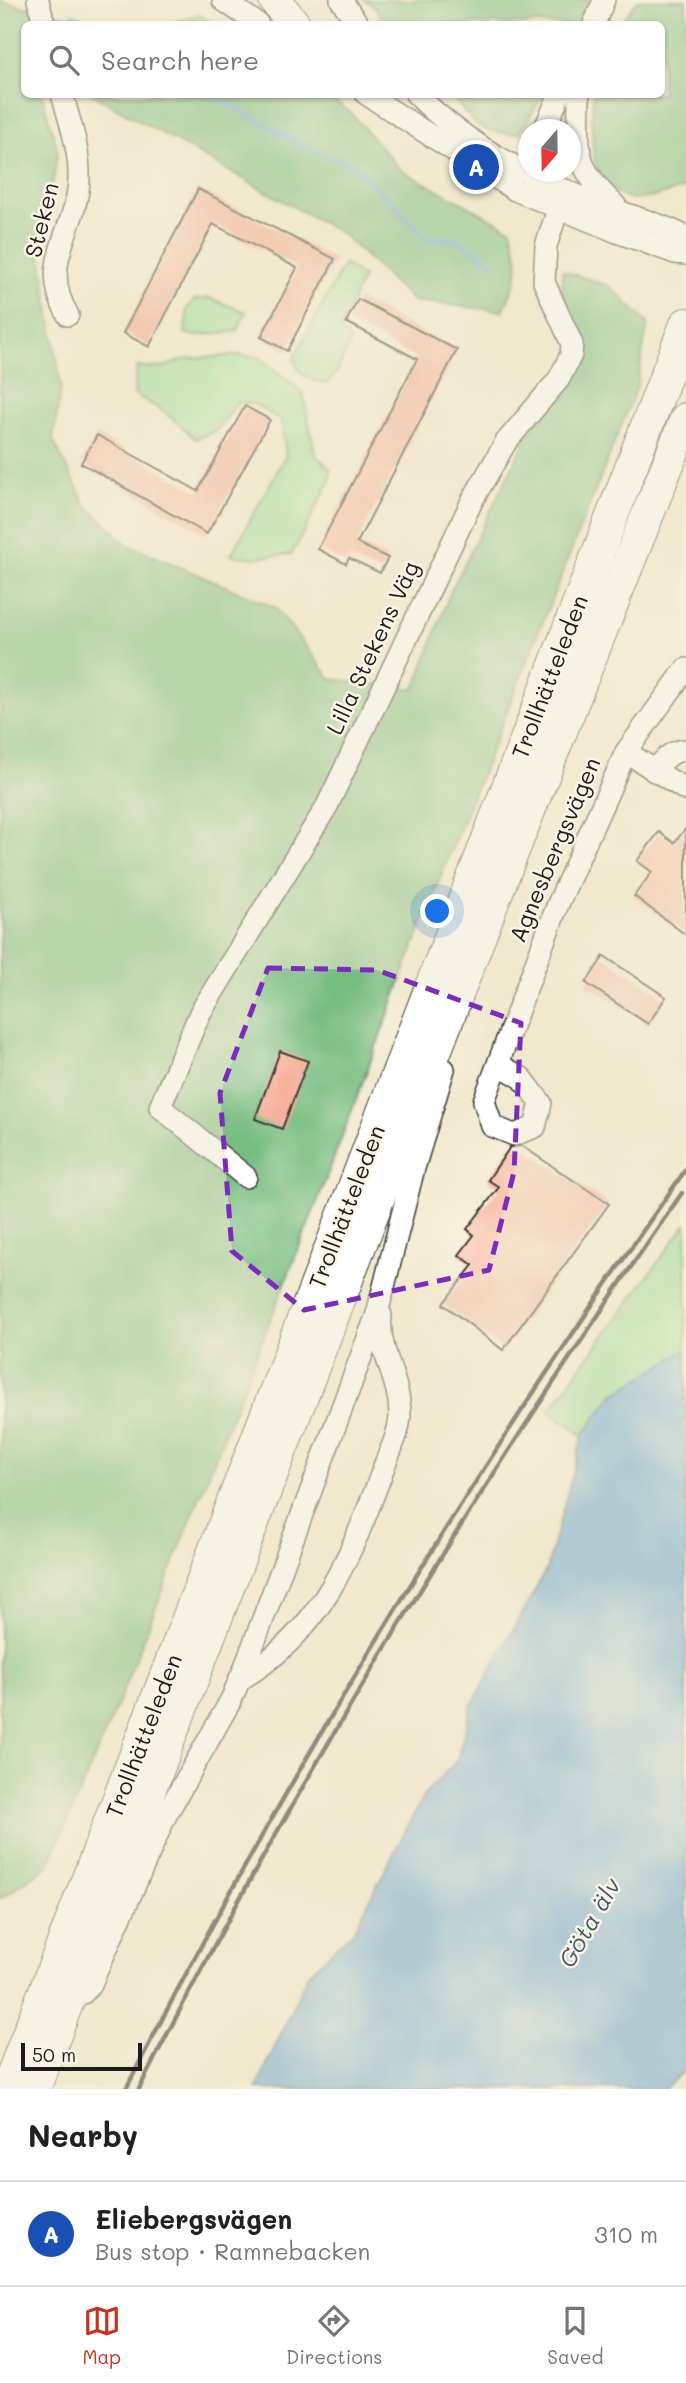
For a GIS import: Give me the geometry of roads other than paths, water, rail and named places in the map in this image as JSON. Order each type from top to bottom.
[{"type":"highway","points":[[275,0],[292,21]]},
{"type":"highway","name":"Trollhätteleden","points":[[7,2089],[686,324]]},
{"type":"highway","name":"Trollhätteleden","points":[[34,2089],[543,774],[686,419]]},
{"type":"street","points":[[38,0],[43,21]]},
{"type":"street","points":[[223,0],[254,21]]},
{"type":"street","points":[[341,0],[356,21]]},
{"type":"street","points":[[595,21],[604,0]]},
{"type":"street","name":"Steken","points":[[63,98],[79,166],[77,197],[56,260],[60,302],[68,315]]},
{"type":"street","points":[[372,98],[476,167],[558,209],[675,253],[686,254]]},
{"type":"street","points":[[421,98],[466,138],[518,162]]},
{"type":"street","points":[[553,119],[571,98]]},
{"type":"street","points":[[573,98],[582,166],[595,187],[624,214]]},
{"type":"street","points":[[572,119],[573,98]]},
{"type":"street","points":[[551,182],[558,209]]},
{"type":"street","points":[[562,182],[624,214],[686,237]]},
{"type":"street","name":"Lilla Stekens Väg","points":[[246,1177],[160,1107],[200,1013],[327,806],[473,499],[512,435],[566,368],[572,344],[548,297],[543,266],[558,209]]},
{"type":"street","points":[[651,223],[686,223]]},
{"type":"street","name":"Agnesbergsvägen","points":[[498,1064],[558,904],[626,752],[686,669]]},
{"type":"street","points":[[654,771],[666,758],[679,750],[686,750]]},
{"type":"street","points":[[626,752],[686,790]]},
{"type":"street","points":[[61,2021],[91,1984],[158,1832],[239,1680],[384,1293],[409,1186],[439,1085],[544,807],[543,774]]},
{"type":"street","points":[[239,1680],[279,1653],[334,1587],[391,1448],[400,1414],[380,1334],[384,1293]]},
{"type":"water","name":"Göta älv","points":[[686,1350],[686,2069],[664,2089],[256,2089],[307,1975],[354,1930],[424,1795],[457,1760],[471,1706],[547,1568],[583,1435],[614,1394]]},
{"type":"waterway","points":[[72,14],[85,21]]},
{"type":"waterway","points":[[218,98],[303,146],[357,167],[425,238],[457,240],[493,263]]},
{"type":"railway","points":[[126,2089],[188,1969],[320,1734],[534,1392],[686,1169]]},
{"type":"railway","points":[[139,2089],[262,1858],[395,1632],[535,1410],[682,1193]]},
{"type":"place","name":"Eliebergsvägen","points":[[476,167]]}]
